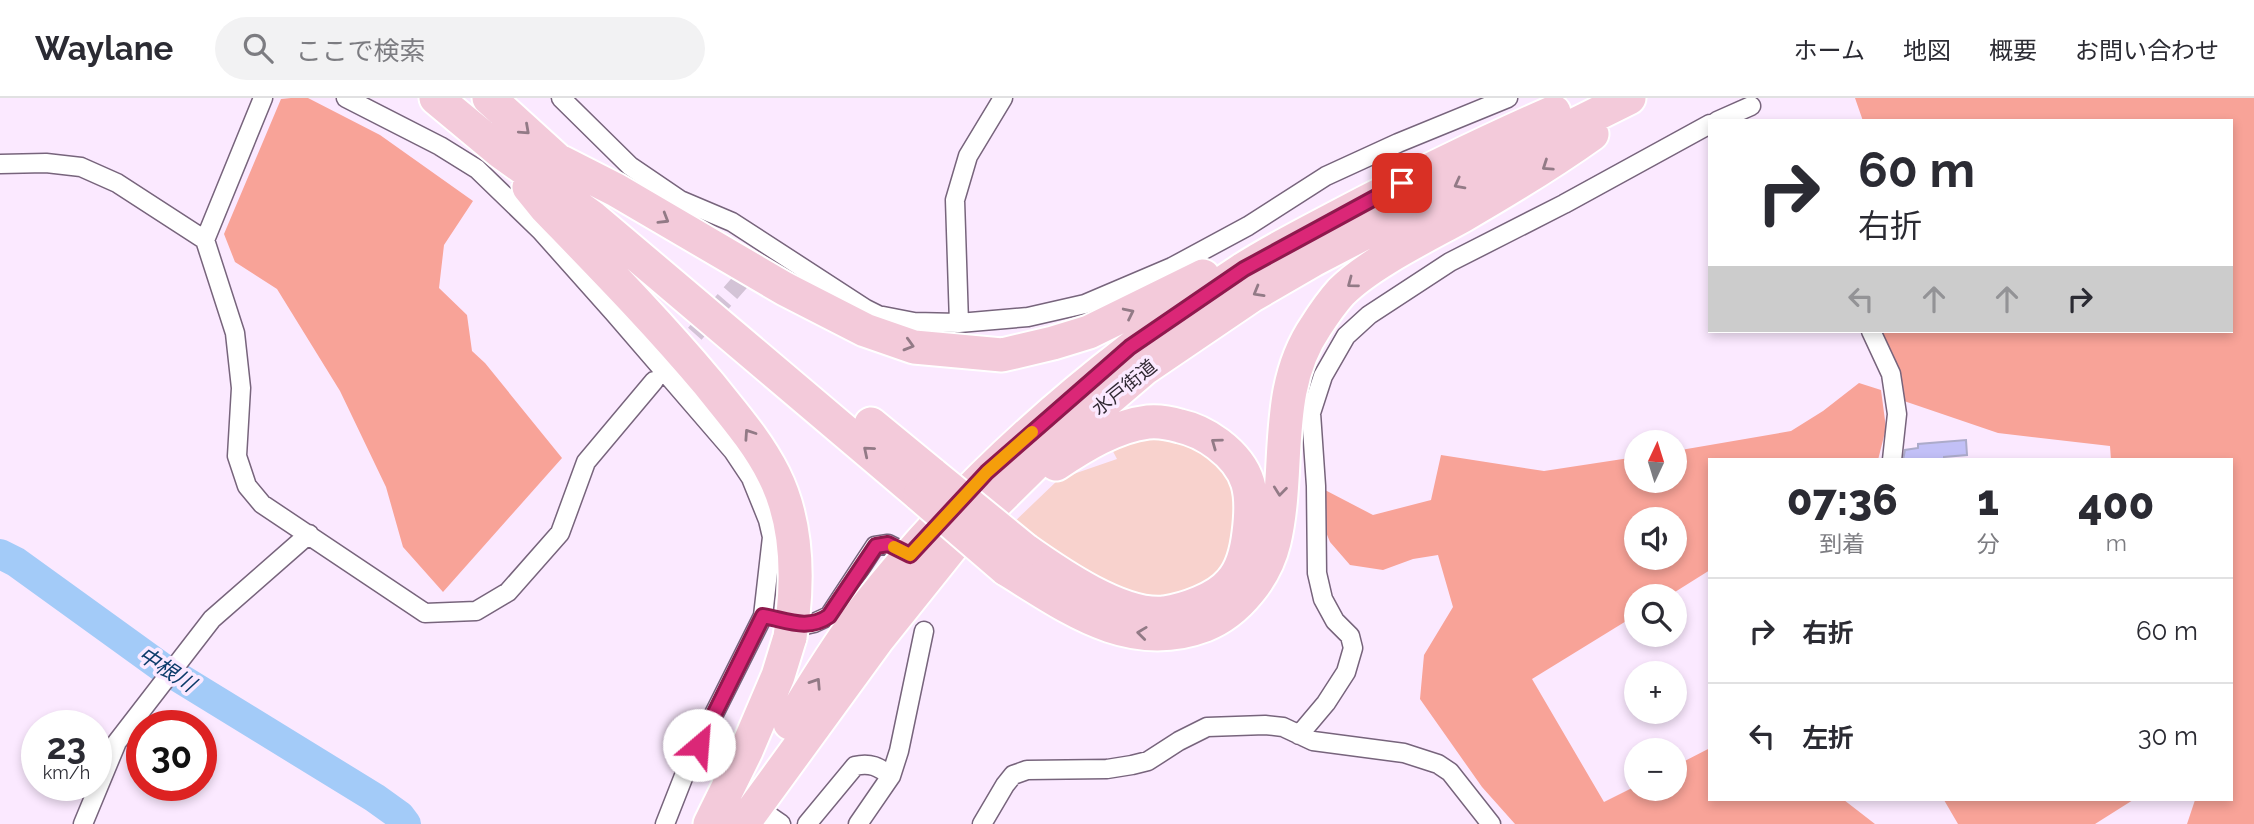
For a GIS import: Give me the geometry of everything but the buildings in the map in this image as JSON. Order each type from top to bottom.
[{"type":"highway","points":[[436,98],[501,152],[593,218],[926,485]]},
{"type":"highway","points":[[489,98],[561,162],[603,204],[1015,560],[1094,620],[1133,633],[1164,636],[1221,618],[1252,586],[1273,544],[1281,484],[1286,409],[1292,380],[1314,327],[1342,292],[1405,247],[1529,178],[1642,98]]},
{"type":"highway","name":"水戸街道","points":[[752,820],[761,766],[864,610],[910,555],[987,472],[1130,347],[1244,269],[1380,195],[1492,139],[1586,98]]},
{"type":"highway","name":"水戸街道","points":[[752,820],[877,640],[953,545],[1050,449],[1145,368],[1251,296],[1313,260],[1629,98]]},
{"type":"highway","points":[[501,152],[546,208],[670,337],[739,420],[775,476],[792,531],[796,568],[782,623],[778,676],[746,751],[710,824]]},
{"type":"highway","points":[[561,162],[616,190],[785,289],[865,330],[914,347],[1002,355],[1089,332],[1305,225],[1380,195]]},
{"type":"highway","points":[[916,591],[1047,470],[1084,446],[1127,426],[1150,421],[1192,428],[1208,436],[1237,460],[1247,478],[1251,495],[1251,515],[1242,565],[1231,583],[1195,605],[1163,613],[1132,608],[1015,560]]},
{"type":"street","points":[[205,240],[263,98]]},
{"type":"street","points":[[346,98],[431,140],[477,169],[541,231],[733,451],[751,478],[772,537],[782,623],[687,768],[671,822]]},
{"type":"street","points":[[561,98],[629,166],[680,200],[732,222],[768,252],[878,315],[914,322],[959,323],[1028,317],[1085,304],[1172,267],[1248,226],[1326,176],[1507,98]]},
{"type":"street","points":[[959,323],[955,200],[968,156],[1003,98]]},
{"type":"street","points":[[1722,119],[1752,108]]},
{"type":"street","points":[[1299,735],[1326,703],[1346,672],[1353,648],[1350,636],[1335,621],[1323,599],[1317,573],[1316,486],[1311,413],[1323,376],[1346,336],[1369,315],[1450,262],[1564,204],[1708,125]]},
{"type":"street","points":[[0,164],[46,163],[80,167],[117,183],[205,240],[235,333],[241,388],[237,456],[247,486],[262,504],[425,613],[476,611],[508,592],[560,533],[586,462],[654,381]]},
{"type":"street","points":[[1872,333],[1891,374],[1897,414],[1892,458]]},
{"type":"street","points":[[83,824],[117,742],[212,619],[309,534]]},
{"type":"street","points":[[782,623],[805,625],[829,616],[876,546],[888,544],[910,555]]},
{"type":"street","points":[[858,824],[891,775],[899,751],[924,631]]},
{"type":"street","points":[[982,824],[1013,775],[1027,770],[1107,769],[1132,765],[1148,761],[1207,727],[1265,725],[1283,727],[1331,745],[1404,753],[1438,765],[1450,772],[1491,824]]},
{"type":"street","points":[[807,824],[855,766],[870,764],[891,775]]},
{"type":"shaded area","points":[[308,98],[380,135],[473,201],[444,245],[439,288],[467,315],[472,351],[485,363],[562,458],[443,592],[403,547],[386,487],[340,391],[277,289],[235,262],[224,234],[281,99]]},
{"type":"shaded area","points":[[1855,98],[2254,98],[2254,824],[2187,824],[2195,801],[2233,801],[2233,458],[2111,458],[2110,446],[1998,433],[1904,401],[1899,375],[1883,333],[2233,333],[2233,119],[1862,119]]},
{"type":"shaded area","points":[[1859,383],[1881,390],[1886,428],[1878,458],[1708,458],[1708,571],[1687,584],[1624,584],[1624,622],[1532,679],[1604,802],[1624,792],[1624,801],[1687,801],[1687,760],[1708,749],[1708,801],[1845,801],[1875,824],[1515,824],[1482,787],[1420,699],[1424,655],[1453,607],[1438,555],[1413,559],[1383,570],[1350,565],[1330,542],[1321,520],[1325,490],[1373,515],[1431,500],[1441,455],[1544,471],[1624,459],[1624,494],[1687,494],[1687,449],[1791,431],[1823,411]]},
{"type":"shaded area","points":[[1166,433],[1227,464],[1242,506],[1222,573],[1179,600],[1109,593],[1011,525],[1059,479],[1117,459],[1108,442]]},
{"type":"shaded area","points":[[1945,801],[2131,801],[2095,824],[1958,824]]},
{"type":"waterway","name":"中根川","points":[[0,554],[16,562],[160,666],[375,798],[400,816],[406,824]]},
{"type":"tunnel","points":[[677,354],[763,256]]},
{"type":"slow traffic","points":[[894,547],[910,555],[987,472],[1032,432]]},
{"type":"route","points":[[699,745],[763,616],[805,625],[814,624],[829,616],[876,546],[888,544],[910,555],[987,472],[1130,347],[1244,269],[1402,183]]}]
